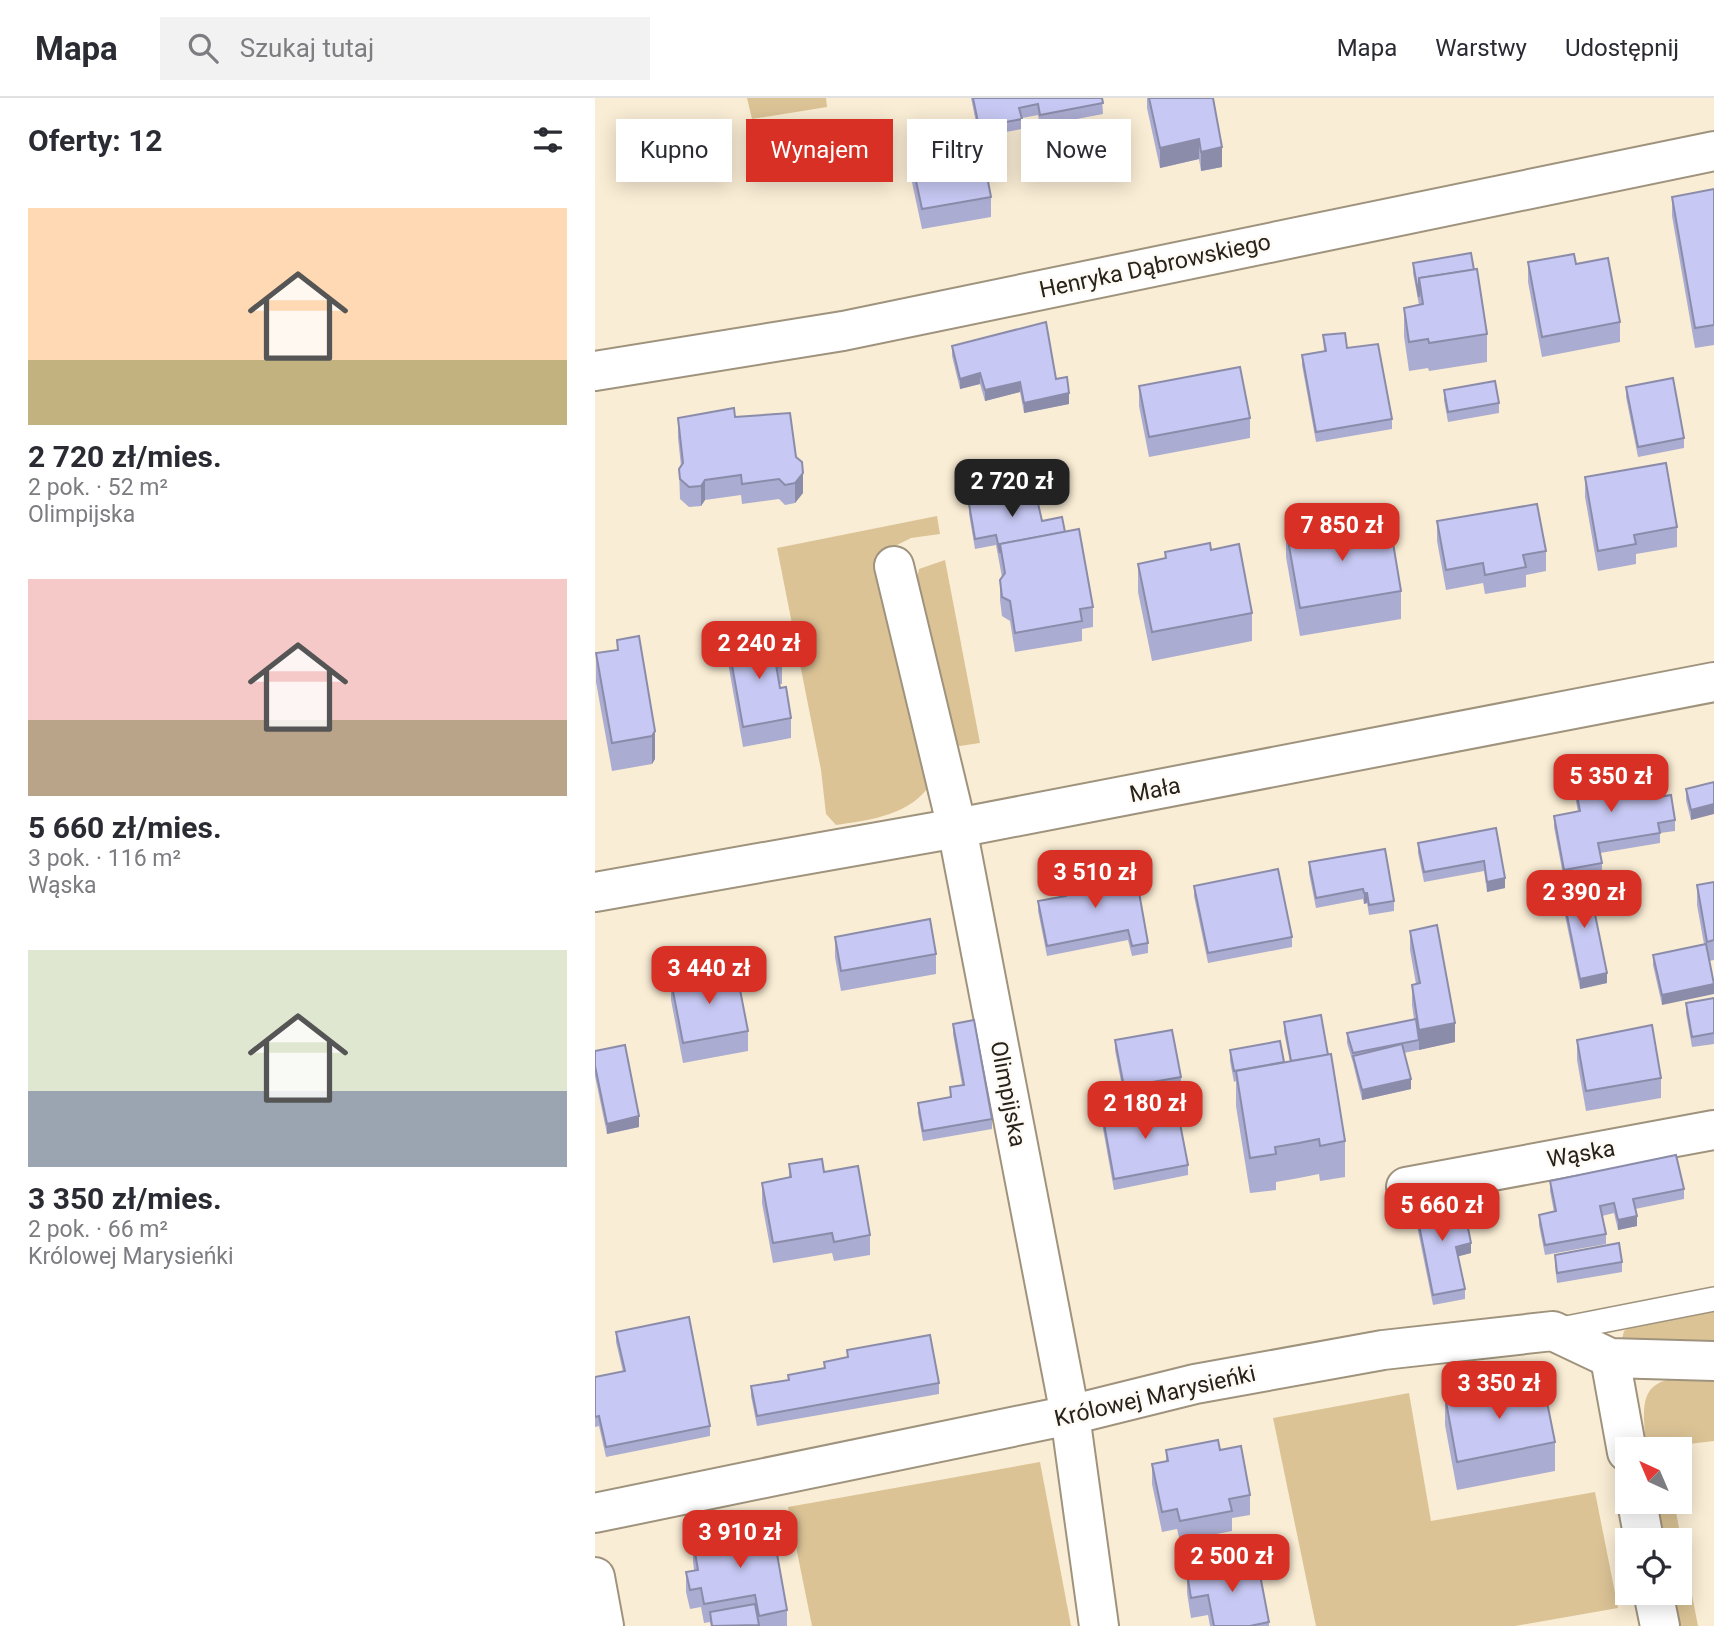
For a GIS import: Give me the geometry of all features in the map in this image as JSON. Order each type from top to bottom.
[{"type":"street","name":"Henryka Dąbrowskiego","points":[[595,371],[843,331],[1714,151]]},
{"type":"street","name":"Olimpijska","points":[[894,566],[957,828],[1070,1415],[1099,1626]]},
{"type":"street","name":"Mała","points":[[595,892],[957,828],[1714,682]]},
{"type":"street","name":"Wąska","points":[[1406,1187],[1714,1130]]},
{"type":"street","name":"Królowej Marysieńki","points":[[595,1513],[1070,1415],[1195,1384],[1383,1350],[1553,1331]]},
{"type":"street","points":[[1553,1331],[1610,1358],[1714,1361]]},
{"type":"street","points":[[1610,1358],[1624,1437]]},
{"type":"street","points":[[595,1577],[604,1626]]},
{"type":"street","points":[[1656,1605],[1660,1626]]},
{"type":"lane","points":[[1553,1331],[1714,1299]]},
{"type":"shaded area","points":[[747,98],[826,98],[827,107],[752,119]]},
{"type":"shaded area","points":[[937,516],[940,534],[911,538],[885,551],[932,782],[924,793],[902,809],[876,818],[836,825],[826,814],[821,770],[777,548]]},
{"type":"shaded area","points":[[945,560],[980,743],[946,748],[916,583],[919,569]]},
{"type":"shaded area","points":[[1714,1308],[1714,1349],[1632,1347],[1622,1339],[1624,1331],[1644,1320]]},
{"type":"shaded area","points":[[1714,1375],[1714,1441],[1692,1444],[1692,1437],[1645,1437],[1644,1409],[1652,1388],[1675,1378]]},
{"type":"shaded area","points":[[1409,1393],[1431,1521],[1595,1492],[1615,1593],[1615,1605],[1618,1608],[1515,1626],[1316,1626],[1273,1418]]},
{"type":"shaded area","points":[[1040,1462],[1071,1626],[812,1626],[788,1507]]},
{"type":"shaded area","points":[[1657,1514],[1676,1514],[1679,1528],[1659,1528]]},
{"type":"shaded area","points":[[1692,1595],[1698,1626],[1675,1626],[1672,1605],[1692,1605]]},
{"type":"building","points":[[973,98],[1102,98],[1103,103],[1040,115],[1038,104],[1019,108],[1022,119],[1007,122],[1007,119],[977,119]]},
{"type":"building","points":[[1149,98],[1213,98],[1222,147],[1201,152],[1199,139],[1160,148]]},
{"type":"building","points":[[916,182],[988,182],[991,197],[922,209]]},
{"type":"building","points":[[1714,189],[1714,325],[1695,328],[1672,197]]},
{"type":"building","points":[[1471,253],[1474,270],[1419,278],[1419,297],[1413,263]]},
{"type":"building","points":[[1574,254],[1576,264],[1608,258],[1620,322],[1542,337],[1528,262]]},
{"type":"building","points":[[1477,269],[1487,334],[1429,343],[1428,339],[1409,342],[1404,308],[1423,304],[1419,278]]},
{"type":"building","points":[[1046,322],[1056,379],[1067,377],[1069,393],[1024,403],[1020,382],[985,390],[980,373],[960,379],[952,346]]},
{"type":"building","points":[[1345,333],[1347,348],[1378,344],[1392,419],[1316,432],[1302,355],[1326,351],[1323,335]]},
{"type":"building","points":[[1240,367],[1250,418],[1149,437],[1139,386]]},
{"type":"building","points":[[1673,378],[1684,438],[1638,447],[1626,387]]},
{"type":"building","points":[[1495,381],[1499,403],[1448,412],[1444,390]]},
{"type":"building","points":[[734,408],[735,417],[790,413],[796,457],[802,462],[803,473],[795,483],[785,485],[779,479],[742,484],[741,475],[705,480],[701,486],[689,487],[680,479],[679,469],[683,463],[678,418]]},
{"type":"building","points":[[1666,463],[1677,527],[1634,535],[1636,544],[1598,551],[1585,477]]},
{"type":"building","points":[[1035,490],[1042,521],[1062,517],[1065,532],[1000,544],[1000,553],[996,535],[975,539],[969,504]]},
{"type":"building","points":[[1537,504],[1546,551],[1523,555],[1526,567],[1485,575],[1483,563],[1446,570],[1437,521]]},
{"type":"building","points":[[1317,522],[1319,529],[1361,524],[1362,530],[1390,525],[1401,591],[1300,608],[1286,529]]},
{"type":"building","points":[[1079,529],[1093,607],[1080,609],[1082,621],[1015,633],[1010,601],[1002,597],[1000,580],[1005,573],[1000,544]]},
{"type":"building","points":[[1210,543],[1211,550],[1239,544],[1252,613],[1152,632],[1138,564],[1166,558],[1165,552]]},
{"type":"building","points":[[776,634],[782,664],[776,665],[780,688],[786,687],[791,718],[743,727],[728,643]]},
{"type":"building","points":[[639,636],[655,731],[652,736],[612,743],[596,653],[618,650],[617,640]]},
{"type":"building","points":[[1654,766],[1659,797],[1671,795],[1675,820],[1658,823],[1660,833],[1598,843],[1602,863],[1564,870],[1554,816],[1580,811],[1574,780]]},
{"type":"building","points":[[1714,782],[1714,804],[1691,810],[1686,789]]},
{"type":"building","points":[[1496,828],[1505,878],[1487,882],[1484,861],[1424,872],[1418,843]]},
{"type":"building","points":[[1385,849],[1394,901],[1369,905],[1367,893],[1364,893],[1363,889],[1316,898],[1309,862]]},
{"type":"building","points":[[1278,869],[1292,937],[1208,953],[1194,886]]},
{"type":"building","points":[[1135,870],[1148,943],[1132,946],[1128,930],[1047,946],[1038,901],[1066,896],[1064,883]]},
{"type":"building","points":[[1588,880],[1607,973],[1580,979],[1561,886]]},
{"type":"building","points":[[1714,882],[1714,940],[1707,942],[1697,885]]},
{"type":"building","points":[[930,919],[936,954],[841,971],[835,937]]},
{"type":"building","points":[[1437,925],[1455,1023],[1419,1030],[1412,985],[1420,983],[1410,931]]},
{"type":"building","points":[[1706,944],[1714,984],[1662,995],[1653,955]]},
{"type":"building","points":[[736,969],[748,1031],[683,1043],[671,981]]},
{"type":"building","points":[[1714,998],[1714,1033],[1692,1037],[1686,1003]]},
{"type":"building","points":[[1321,1015],[1328,1055],[1291,1061],[1284,1022]]},
{"type":"building","points":[[1416,1019],[1419,1040],[1353,1053],[1347,1033]]},
{"type":"building","points":[[974,1020],[992,1119],[923,1131],[918,1103],[951,1097],[950,1087],[964,1085],[953,1024]]},
{"type":"building","points":[[1652,1025],[1661,1078],[1586,1091],[1577,1040]]},
{"type":"building","points":[[1172,1030],[1181,1077],[1124,1087],[1115,1040]]},
{"type":"building","points":[[1280,1041],[1284,1062],[1234,1071],[1230,1050]]},
{"type":"building","points":[[1402,1044],[1411,1079],[1362,1090],[1353,1056]]},
{"type":"building","points":[[625,1045],[639,1116],[607,1124],[595,1066],[595,1051]]},
{"type":"building","points":[[1331,1054],[1345,1141],[1320,1146],[1319,1139],[1275,1147],[1276,1154],[1250,1158],[1236,1071]]},
{"type":"building","points":[[1176,1103],[1188,1165],[1114,1179],[1103,1118]]},
{"type":"building","points":[[1676,1155],[1684,1189],[1633,1199],[1637,1216],[1618,1220],[1614,1203],[1600,1206],[1606,1234],[1545,1245],[1539,1215],[1556,1211],[1550,1181]]},
{"type":"building","points":[[822,1159],[824,1172],[858,1166],[870,1235],[834,1242],[832,1233],[773,1243],[762,1183],[791,1177],[789,1164]]},
{"type":"building","points":[[1445,1195],[1449,1216],[1465,1213],[1471,1243],[1456,1247],[1465,1289],[1433,1295],[1414,1200]]},
{"type":"building","points":[[1619,1243],[1622,1262],[1557,1273],[1555,1255]]},
{"type":"building","points":[[689,1317],[710,1426],[606,1447],[599,1416],[595,1417],[595,1377],[625,1371],[616,1332]]},
{"type":"building","points":[[930,1335],[939,1383],[757,1416],[751,1386],[789,1380],[788,1375],[825,1368],[824,1362],[848,1357],[847,1350]]},
{"type":"building","points":[[1543,1382],[1555,1442],[1457,1462],[1445,1396]]},
{"type":"building","points":[[1218,1440],[1220,1450],[1241,1446],[1250,1495],[1229,1499],[1232,1511],[1180,1521],[1177,1509],[1162,1512],[1152,1464],[1168,1461],[1166,1450]]},
{"type":"building","points":[[772,1526],[787,1610],[759,1616],[755,1595],[704,1604],[701,1588],[690,1590],[686,1572],[698,1570],[693,1541]]},
{"type":"building","points":[[1257,1559],[1269,1622],[1250,1626],[1214,1626],[1208,1595],[1191,1598],[1187,1573]]},
{"type":"building","points":[[755,1604],[759,1625],[712,1626],[710,1612]]}]
